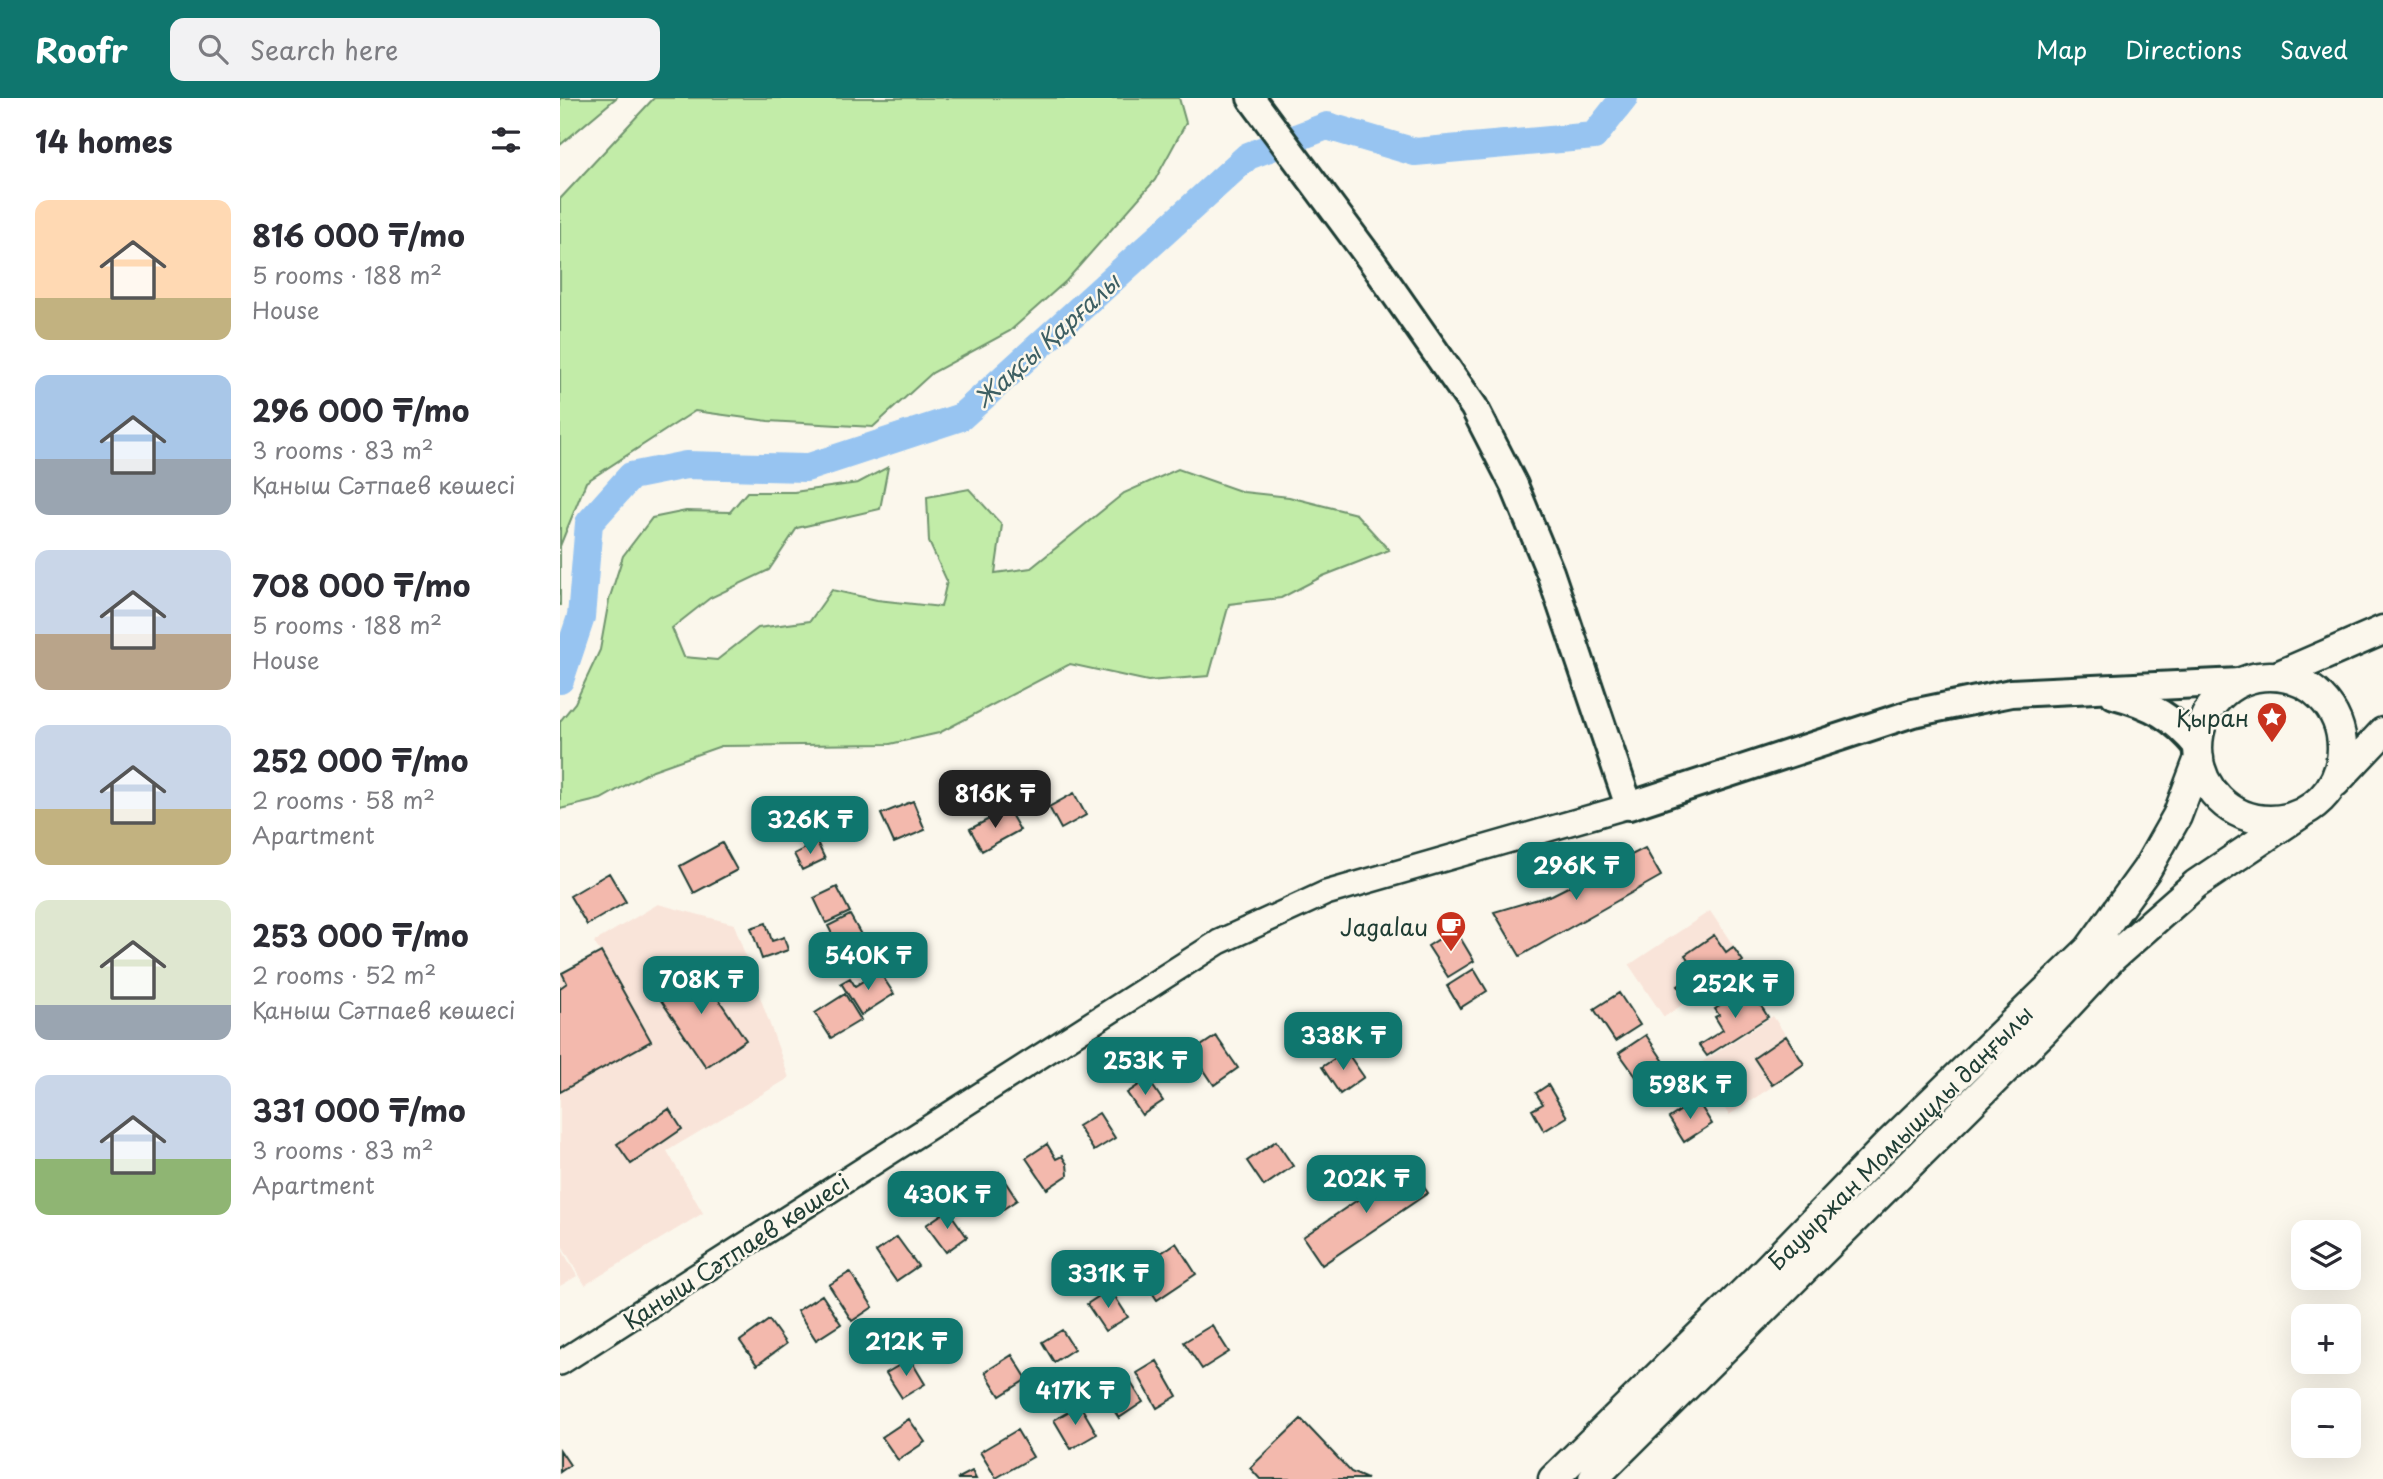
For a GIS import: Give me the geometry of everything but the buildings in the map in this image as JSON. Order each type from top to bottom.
[{"type":"main road","points":[[1251,98],[1374,264],[1474,407],[1514,485],[1550,572],[1629,806],[1913,713],[2011,693],[2240,682],[2277,676],[2301,682],[2321,696],[2335,715],[2343,738],[2342,763],[2333,785]]},
{"type":"main road","points":[[2277,676],[2383,631]]},
{"type":"main road","points":[[2240,682],[2223,693],[2210,709],[2201,727],[2198,753],[2205,780],[2218,798],[2235,811],[2256,819],[2278,820],[2299,815],[2318,803],[2383,732]]},
{"type":"main road","points":[[2095,690],[2143,703],[2175,723],[2198,753]]},
{"type":"main road","name":"Бауыржан Момышұлы даңғылы","points":[[1553,1479],[1671,1364],[1890,1142],[2089,949],[2147,869],[2177,816],[2198,753]]},
{"type":"main road","name":"Бауыржан Момышұлы даңғылы","points":[[1593,1479],[2045,1030],[2113,957],[2196,884],[2299,815]]},
{"type":"street","name":"Қаныш Сәтпаев көшесі","points":[[560,1363],[1219,942],[1326,893],[1629,806]]},
{"type":"shaded area","points":[[658,904],[734,924],[789,1078],[667,1151],[703,1213],[585,1285],[560,1242],[560,974],[600,952],[594,942]]},
{"type":"shaded area","points":[[1710,911],[1745,963],[1664,1017],[1629,965]]},
{"type":"shaded area","points":[[1773,1016],[1805,1065],[1729,1115],[1696,1066]]},
{"type":"shaded area","points":[[560,1246],[577,1276],[560,1286]]},
{"type":"green space","points":[[560,98],[616,98],[560,145]]},
{"type":"green space","points":[[654,98],[1179,98],[1186,123],[1155,180],[1066,281],[1010,331],[932,373],[873,427],[768,421],[695,411],[586,482],[560,546],[560,199]]},
{"type":"green space","points":[[888,467],[880,509],[797,528],[769,570],[710,598],[672,628],[684,657],[717,660],[758,628],[810,621],[832,590],[877,600],[941,607],[947,581],[929,542],[927,497],[969,489],[1002,525],[995,573],[1031,568],[1124,493],[1178,469],[1243,492],[1289,497],[1356,514],[1389,550],[1323,576],[1281,598],[1229,604],[1209,676],[1148,681],[1070,664],[939,733],[890,744],[721,746],[653,770],[601,799],[560,809],[560,721],[575,703],[600,650],[609,600],[623,556],[652,518],[686,511],[730,512],[747,492],[794,492],[858,483]]},
{"type":"waterway","name":"Жақсы Қарғалы","points":[[560,680],[581,617],[589,523],[631,476],[686,465],[806,468],[961,417],[1248,156],[1327,126],[1415,152],[1594,136],[1624,98]]},
{"type":"place","name":"Қыран","points":[[2272,744]]},
{"type":"place","name":"Jagalau","points":[[1451,953]]}]
